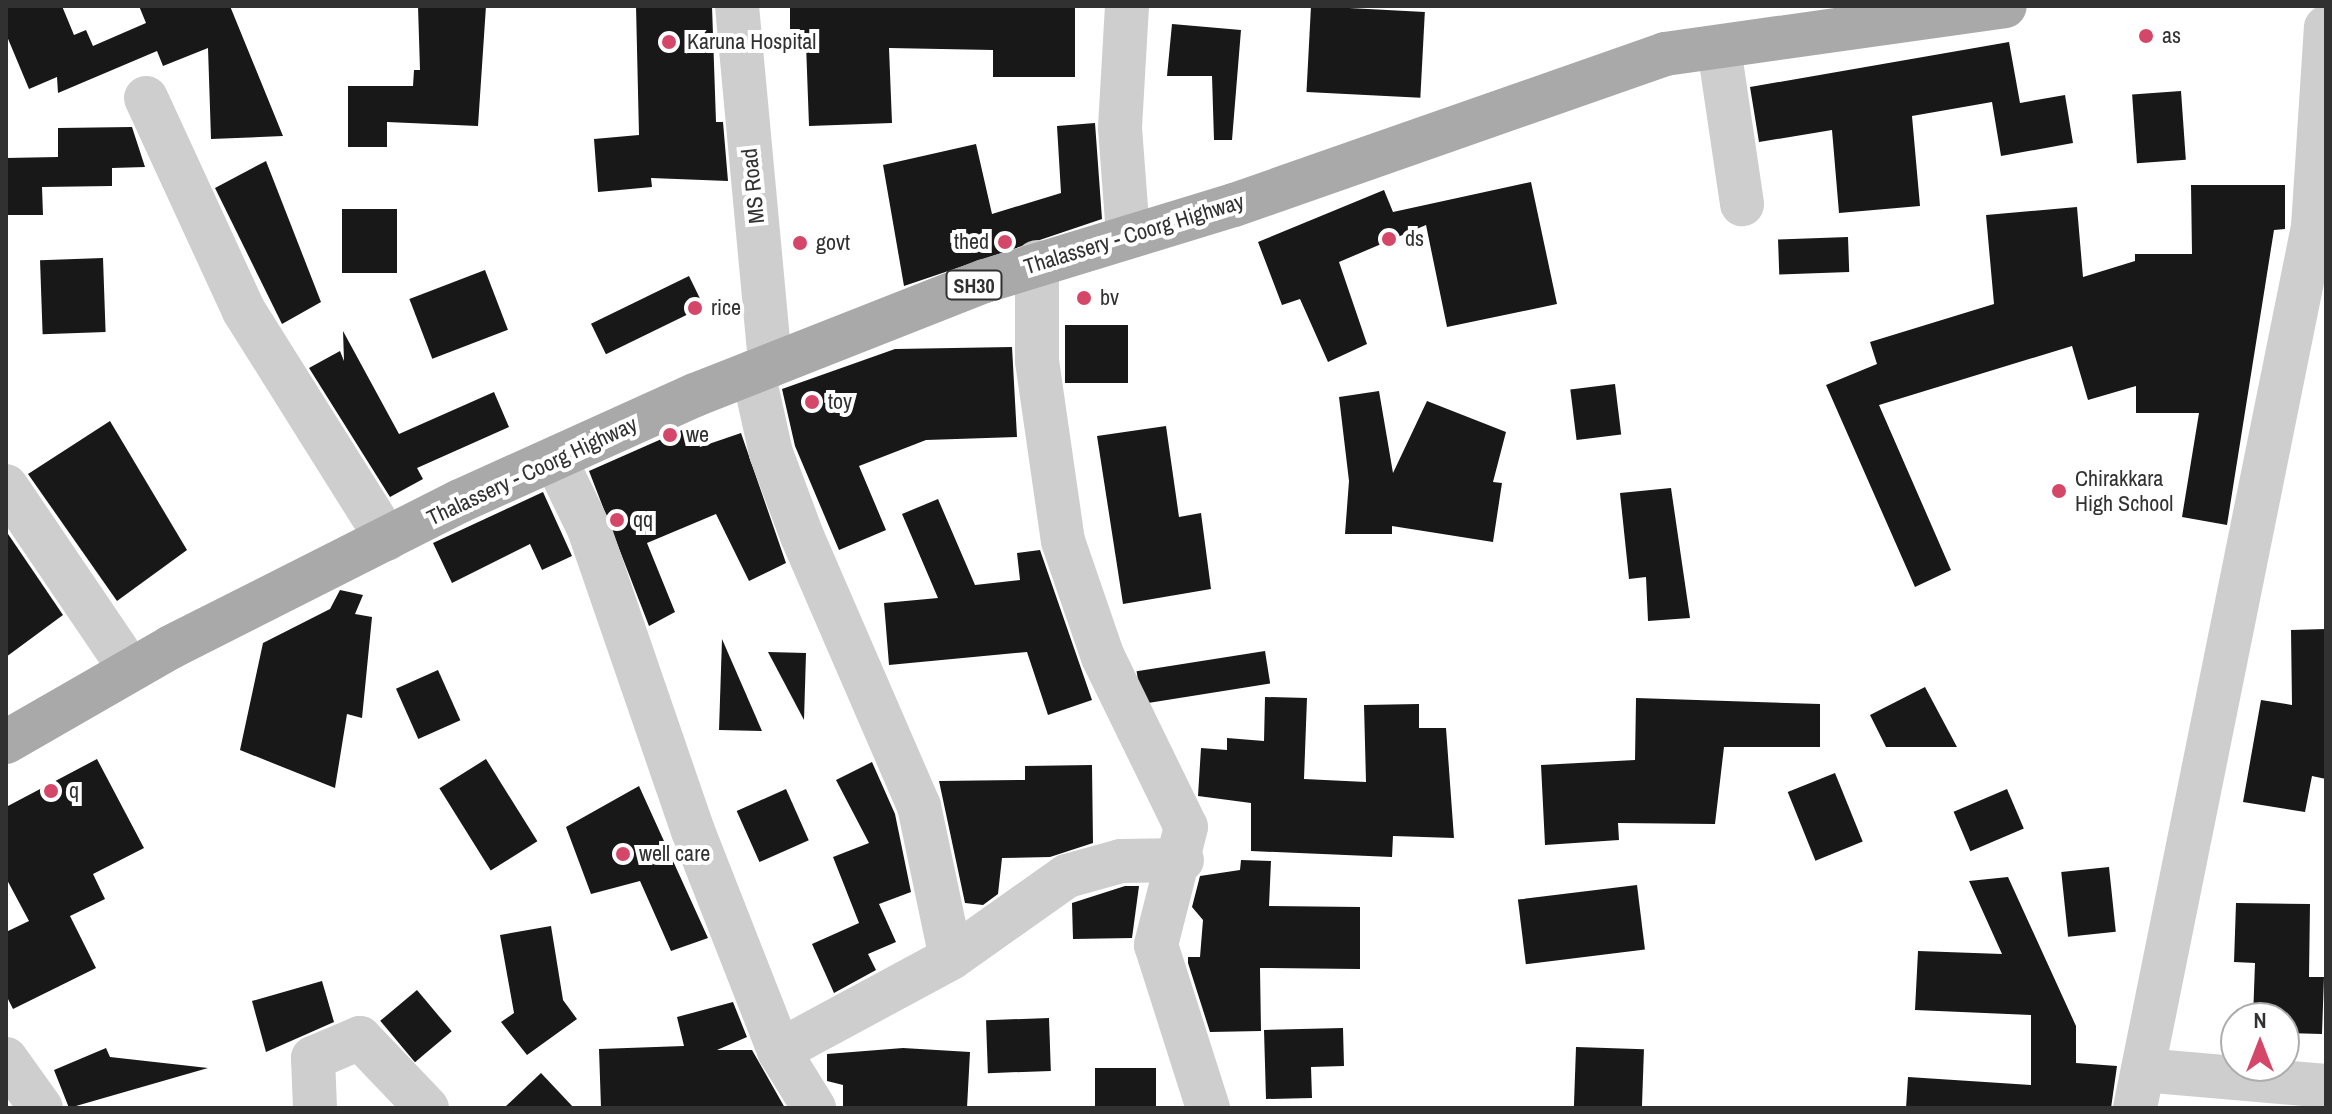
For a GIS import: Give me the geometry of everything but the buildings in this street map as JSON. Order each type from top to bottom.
[{"type":"main road","name":"Thalassery - Coorg Highway","points":[[6,742],[130,669],[387,539],[555,459],[762,369],[1037,262],[1128,235],[1665,54],[2005,6]]},
{"type":"street","name":"MS Road","points":[[737,6],[762,369],[771,453],[802,536],[919,806],[951,958]]},
{"type":"street","points":[[1127,6],[1120,128],[1128,235]]},
{"type":"street","points":[[2326,27],[2313,227],[2139,1089],[2326,1086]]},
{"type":"street","points":[[1719,48],[1742,204]]},
{"type":"street","points":[[146,98],[244,311],[387,539]]},
{"type":"street","points":[[1037,262],[1037,361],[1063,541],[1103,657],[1186,827],[1182,860],[1156,945],[1208,1108]]},
{"type":"street","points":[[555,459],[589,529],[693,831],[779,1051],[814,1108]]},
{"type":"street","points":[[6,486],[130,669]]},
{"type":"street","points":[[779,1051],[951,958],[1067,876],[1121,861],[1182,860]]},
{"type":"street","points":[[315,1108],[313,1058],[360,1038],[427,1108]]},
{"type":"street","points":[[6,1059],[41,1108]]},
{"type":"place","name":"as","points":[[2146,36]]},
{"type":"place","name":"Karuna Hospital","points":[[669,42]]},
{"type":"place","name":"ds","points":[[1389,239]]},
{"type":"place","name":"thed","points":[[1005,242]]},
{"type":"place","name":"govt","points":[[800,243]]},
{"type":"place","name":"bv","points":[[1084,298]]},
{"type":"place","name":"rice","points":[[695,308]]},
{"type":"place","name":"toy","points":[[812,402]]},
{"type":"place","name":"we","points":[[670,435]]},
{"type":"place","name":"Chirakkara High School","points":[[2059,491]]},
{"type":"place","name":"qq","points":[[617,520]]},
{"type":"place","name":"q","points":[[51,791]]},
{"type":"place","name":"well care","points":[[623,854]]}]
